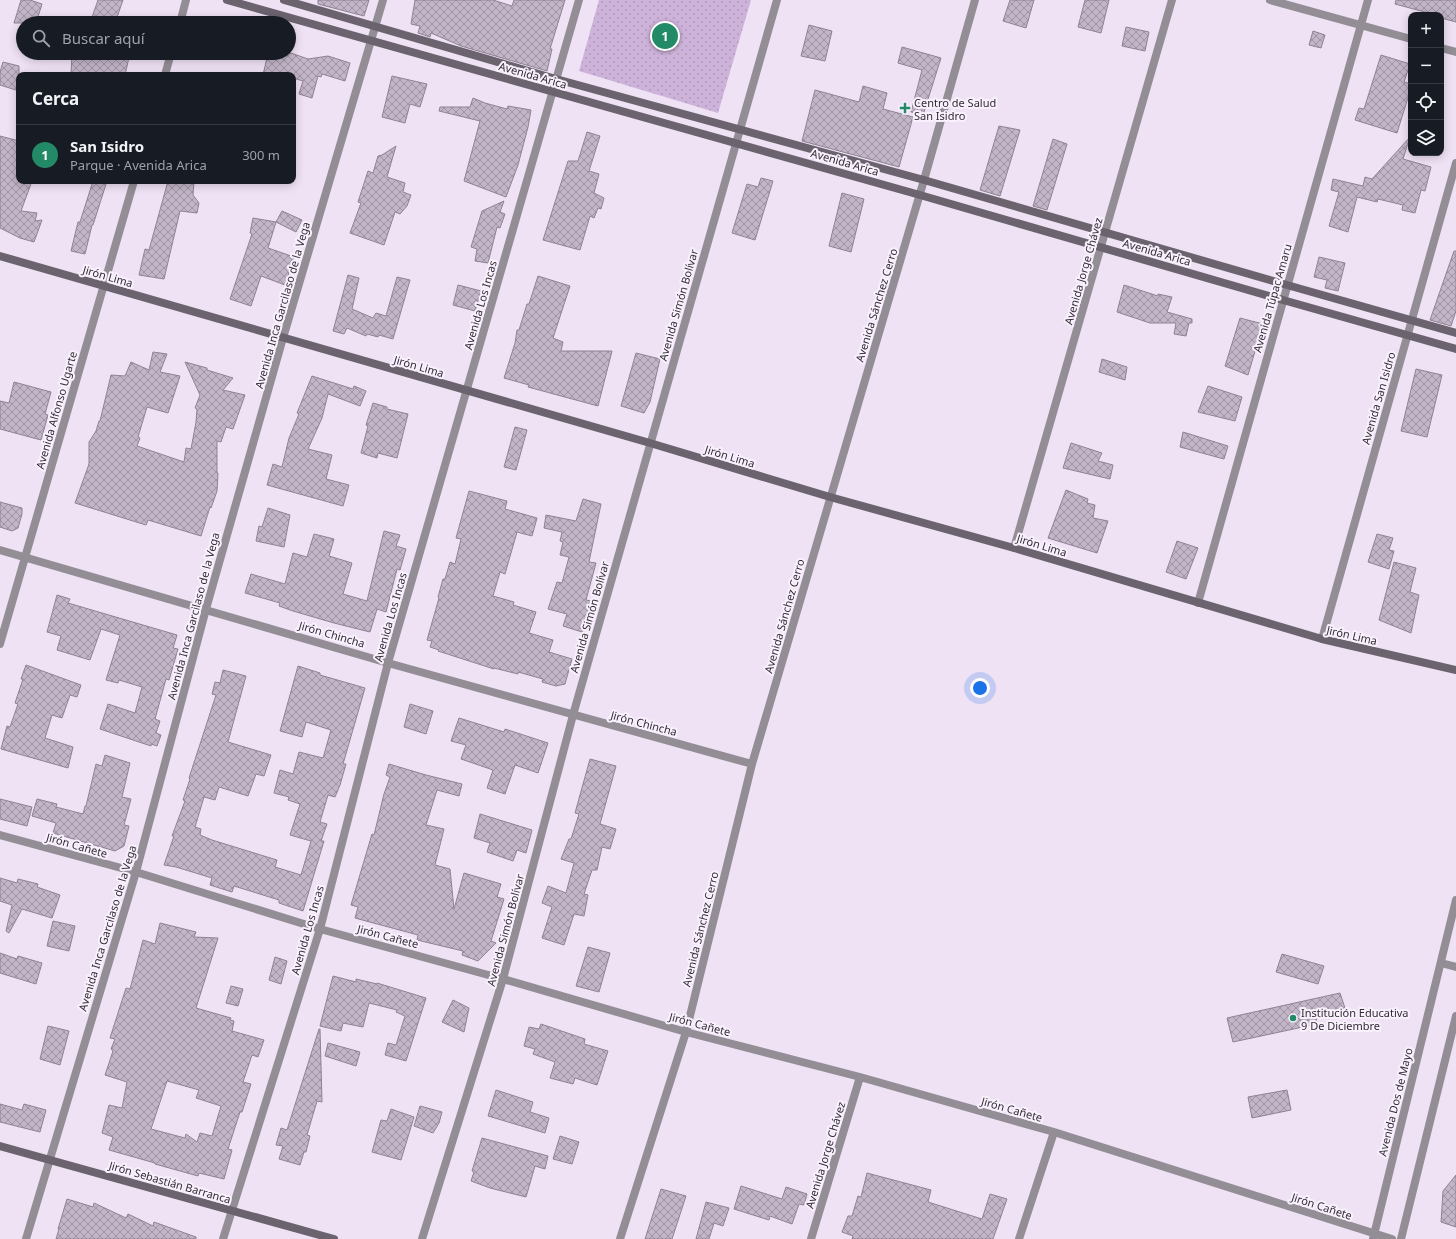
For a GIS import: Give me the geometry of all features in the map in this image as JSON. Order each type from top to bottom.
[{"type":"street","points":[[182,16],[186,0]]},
{"type":"street","name":"Avenida Arica","points":[[227,0],[284,16]]},
{"type":"street","name":"Avenida Arica","points":[[284,0],[556,79],[740,128],[924,180],[1287,286],[1456,333]]},
{"type":"street","name":"Avenida Inca Garcilaso de la Vega","points":[[26,1239],[136,872],[206,609],[283,338],[383,0]]},
{"type":"street","name":"Avenida Los Incas","points":[[223,1239],[320,929],[388,662],[579,0]]},
{"type":"street","name":"Avenida Simón Bolívar","points":[[422,1239],[503,979],[573,714],[777,0]]},
{"type":"street","name":"Avenida Sánchez Cerro","points":[[620,1239],[686,1032],[752,764],[920,194],[975,0]]},
{"type":"street","name":"Avenida Jorge Chávez","points":[[1014,548],[1172,0]]},
{"type":"street","points":[[1270,0],[1408,38]]},
{"type":"street","name":"Avenida Túpac Amaru","points":[[1198,603],[1368,0]]},
{"type":"street","name":"Avenida Arica","points":[[296,20],[920,194],[1456,349]]},
{"type":"street","points":[[1444,49],[1456,52]]},
{"type":"street","points":[[166,72],[169,60]]},
{"type":"street","name":"Avenida San Isidro","points":[[1322,639],[1456,163]]},
{"type":"street","name":"Avenida Alfonso Ugarte","points":[[0,644],[133,184]]},
{"type":"street","name":"Jirón Lima","points":[[0,256],[650,443],[830,497],[1014,548],[1322,639],[1456,670]]},
{"type":"street","name":"Jirón Chincha","points":[[0,550],[388,662],[752,764]]},
{"type":"street","name":"Jirón Cañete","points":[[0,834],[136,872],[320,929],[503,979],[686,1032],[860,1077],[1054,1132],[1374,1236],[1392,1239]]},
{"type":"street","name":"Avenida Dos de Mayo","points":[[1374,1236],[1456,900]]},
{"type":"street","points":[[1441,963],[1456,967]]},
{"type":"street","points":[[1401,1239],[1456,1016]]},
{"type":"street","name":"Avenida Jorge Chávez","points":[[811,1239],[860,1077]]},
{"type":"street","points":[[1019,1239],[1054,1132]]},
{"type":"street","name":"Jirón Sebastián Barranca","points":[[0,1146],[334,1239]]},
{"type":"shaded area","points":[[599,0],[751,0],[718,113],[579,71]]},
{"type":"building","points":[[21,0],[30,0],[42,4],[38,16],[16,16]]},
{"type":"building","points":[[98,0],[123,0],[117,16],[92,16]]},
{"type":"building","points":[[318,0],[369,0],[364,16],[318,4]]},
{"type":"building","points":[[415,0],[493,0],[512,6],[514,0],[565,0],[550,49],[552,49],[547,71],[461,46],[431,33],[430,37],[418,33],[420,26],[411,24]]},
{"type":"building","points":[[1010,0],[1034,0],[1026,28],[1003,21]]},
{"type":"building","points":[[1085,0],[1109,0],[1101,33],[1078,27]]},
{"type":"building","points":[[1396,0],[1456,0],[1456,22],[1444,19],[1444,12],[1425,12],[1395,4]]},
{"type":"building","points":[[809,25],[832,31],[825,61],[801,56]]},
{"type":"building","points":[[1126,27],[1149,32],[1145,51],[1122,46]]},
{"type":"building","points":[[1313,31],[1325,35],[1321,48],[1309,45]]},
{"type":"building","points":[[902,47],[941,58],[923,115],[911,112],[922,70],[898,63]]},
{"type":"building","points":[[296,55],[308,59],[328,56],[350,63],[345,81],[322,74],[321,77],[318,76],[312,98],[299,94],[303,81],[296,79],[296,72],[264,72],[266,60],[296,60]]},
{"type":"building","points":[[1381,55],[1408,63],[1408,70],[1404,82],[1408,83],[1408,98],[1397,133],[1355,120],[1359,108],[1364,109]]},
{"type":"building","points":[[72,60],[128,60],[126,72],[71,72]]},
{"type":"building","points":[[3,62],[19,66],[19,72],[16,72],[16,90],[0,85],[0,72]]},
{"type":"building","points":[[392,76],[427,84],[420,107],[410,104],[405,123],[382,117]]},
{"type":"building","points":[[863,86],[887,93],[883,109],[913,117],[899,167],[802,141],[815,90],[859,102]]},
{"type":"building","points":[[473,98],[507,109],[508,106],[531,110],[518,165],[506,197],[464,181],[480,121],[439,111],[440,107],[470,107]]},
{"type":"building","points":[[999,126],[1020,130],[1000,196],[980,190]]},
{"type":"building","points":[[587,132],[600,136],[589,171],[599,174],[594,193],[604,198],[601,209],[598,208],[594,218],[590,216],[580,250],[543,240],[568,161],[578,161]]},
{"type":"building","points":[[0,136],[16,140],[16,184],[31,184],[21,211],[37,213],[35,221],[42,220],[34,242],[20,238],[0,228]]},
{"type":"building","points":[[1053,139],[1067,144],[1047,210],[1033,206]]},
{"type":"building","points":[[1408,139],[1403,159],[1431,167],[1425,191],[1421,190],[1415,213],[1402,210],[1403,205],[1378,199],[1377,202],[1357,197],[1348,232],[1329,226],[1339,192],[1331,190],[1333,179],[1363,186],[1365,177],[1372,179]]},
{"type":"building","points":[[396,146],[387,177],[405,183],[403,192],[411,195],[407,206],[400,214],[395,212],[384,245],[350,233],[361,203],[358,202],[368,171],[373,173],[378,156]]},
{"type":"building","points":[[761,178],[773,181],[755,240],[732,233],[747,184],[758,187]]},
{"type":"building","points":[[92,184],[106,184],[92,225],[85,254],[71,251],[78,222],[80,222]]},
{"type":"building","points":[[167,184],[194,184],[193,195],[199,203],[197,213],[180,211],[164,279],[139,275],[145,249],[149,250]]},
{"type":"building","points":[[842,193],[864,199],[851,252],[829,246]]},
{"type":"building","points":[[504,201],[500,212],[505,214],[500,228],[497,227],[488,263],[475,261],[477,249],[471,247],[482,211]]},
{"type":"building","points":[[282,211],[302,220],[296,232],[276,222]]},
{"type":"building","points":[[253,218],[276,222],[268,248],[294,257],[285,285],[261,276],[251,306],[230,299],[252,234],[250,233]]},
{"type":"building","points":[[1454,251],[1456,251],[1456,311],[1451,326],[1430,320]]},
{"type":"building","points":[[1319,257],[1345,263],[1338,291],[1325,288],[1327,280],[1314,277]]},
{"type":"building","points":[[348,275],[359,278],[352,309],[373,318],[376,313],[386,316],[397,277],[410,280],[393,339],[379,335],[378,337],[367,334],[366,336],[347,328],[344,334],[333,331]]},
{"type":"building","points":[[538,276],[570,286],[553,338],[563,342],[561,351],[612,351],[598,406],[528,387],[529,385],[504,378],[515,343],[517,330],[519,330]]},
{"type":"building","points":[[458,285],[481,291],[475,311],[453,305]]},
{"type":"building","points":[[1124,285],[1158,296],[1158,294],[1172,297],[1167,312],[1192,319],[1192,323],[1189,323],[1186,336],[1174,334],[1176,323],[1150,323],[1117,312]]},
{"type":"building","points":[[1240,318],[1263,324],[1248,375],[1225,366]]},
{"type":"building","points":[[153,352],[167,354],[160,372],[180,376],[168,413],[147,407],[138,437],[140,438],[137,446],[184,462],[186,448],[191,449],[196,422],[197,409],[195,408],[200,395],[185,362],[207,368],[207,370],[233,378],[223,390],[245,395],[233,429],[226,427],[221,442],[217,441],[217,491],[211,508],[210,507],[201,536],[148,520],[146,525],[75,503],[89,464],[89,442],[100,421],[111,375],[125,376],[131,362],[149,370]]},
{"type":"building","points":[[636,353],[660,359],[650,402],[644,413],[621,406]]},
{"type":"building","points":[[1102,359],[1127,367],[1125,380],[1099,372]]},
{"type":"building","points":[[1416,369],[1442,375],[1427,437],[1401,431]]},
{"type":"building","points":[[312,376],[353,389],[354,386],[366,391],[360,406],[328,394],[322,418],[308,449],[332,455],[326,479],[349,485],[343,506],[267,485],[273,464],[282,467],[289,438],[299,414],[297,413]]},
{"type":"building","points":[[14,382],[51,392],[45,414],[48,415],[41,440],[0,429],[0,401],[9,403]]},
{"type":"building","points":[[1208,386],[1242,397],[1235,421],[1198,412]]},
{"type":"building","points":[[373,403],[387,407],[387,409],[408,414],[397,458],[378,453],[377,458],[361,453],[368,426],[366,425]]},
{"type":"building","points":[[515,427],[527,430],[516,470],[504,467]]},
{"type":"building","points":[[1183,432],[1228,446],[1224,459],[1180,447]]},
{"type":"building","points":[[1071,443],[1102,453],[1098,461],[1113,465],[1110,479],[1063,468]]},
{"type":"building","points":[[1066,490],[1088,499],[1087,503],[1095,505],[1093,518],[1108,521],[1097,553],[1048,538]]},
{"type":"building","points":[[469,491],[507,501],[505,509],[537,518],[532,536],[517,532],[505,574],[500,572],[493,596],[514,602],[513,605],[536,612],[529,633],[553,640],[549,652],[572,659],[565,684],[556,686],[542,682],[543,679],[518,672],[518,674],[494,669],[430,647],[432,641],[427,640],[443,579],[445,579],[450,562],[455,564],[461,539],[456,538]]},
{"type":"building","points":[[583,499],[601,504],[589,562],[596,563],[586,600],[591,601],[582,632],[563,626],[567,614],[548,609],[557,582],[562,583],[569,557],[560,555],[563,542],[560,541],[562,532],[544,528],[546,515],[576,521]]},
{"type":"building","points":[[0,502],[22,508],[18,528],[12,531],[0,527]]},
{"type":"building","points":[[268,508],[290,515],[284,547],[256,541],[259,526],[262,527]]},
{"type":"building","points":[[384,531],[400,535],[396,546],[406,549],[400,570],[397,569],[386,612],[377,609],[370,632],[293,611],[279,606],[280,603],[245,593],[251,574],[285,584],[293,553],[307,557],[314,534],[334,539],[329,556],[352,563],[343,594],[367,601]]},
{"type":"building","points":[[1377,534],[1393,538],[1389,550],[1394,551],[1389,569],[1368,562]]},
{"type":"building","points":[[1177,541],[1198,548],[1186,579],[1166,572]]},
{"type":"building","points":[[1394,562],[1416,568],[1410,592],[1419,595],[1411,633],[1379,620]]},
{"type":"building","points":[[57,595],[70,599],[68,603],[177,635],[173,648],[178,649],[169,680],[166,679],[155,719],[160,721],[156,733],[161,735],[157,746],[151,744],[151,746],[100,729],[108,704],[135,713],[142,687],[119,680],[118,683],[106,680],[120,635],[101,629],[90,660],[57,650],[61,636],[47,632]]},
{"type":"building","points":[[26,665],[81,685],[77,697],[70,695],[62,718],[52,715],[45,738],[73,747],[68,768],[1,749],[7,726],[10,727],[18,704],[15,703]]},
{"type":"building","points":[[298,666],[320,673],[320,675],[365,688],[343,764],[346,764],[340,785],[335,797],[328,795],[320,822],[327,824],[321,841],[324,841],[303,911],[279,903],[279,900],[234,886],[232,892],[210,885],[212,878],[176,867],[164,865],[174,836],[172,836],[185,801],[183,800],[190,779],[189,778],[216,695],[212,694],[215,682],[220,683],[223,670],[246,676],[228,742],[271,755],[264,776],[256,774],[248,796],[219,787],[215,800],[204,797],[195,827],[201,829],[200,835],[277,860],[275,867],[301,875],[311,841],[290,835],[300,804],[288,800],[289,797],[274,793],[280,770],[293,774],[299,752],[323,758],[331,730],[306,722],[302,737],[280,731]]},
{"type":"building","points":[[410,704],[433,711],[426,734],[404,727]]},
{"type":"building","points":[[459,718],[504,732],[505,729],[548,743],[538,773],[515,765],[505,794],[487,788],[493,770],[461,759],[466,745],[451,741]]},
{"type":"building","points":[[105,755],[130,763],[122,797],[131,799],[124,825],[129,826],[124,846],[115,851],[53,833],[56,823],[32,816],[37,799],[57,804],[56,807],[83,814],[96,764],[102,766]]},
{"type":"building","points":[[590,759],[616,766],[600,824],[616,829],[610,849],[602,847],[597,870],[592,870],[584,894],[588,895],[584,916],[574,914],[564,945],[542,938],[552,907],[542,903],[548,886],[566,893],[574,863],[561,859],[569,839],[571,839],[579,814],[575,813]]},
{"type":"building","points":[[389,764],[462,784],[459,796],[437,790],[426,825],[444,829],[435,865],[450,869],[454,909],[464,873],[501,884],[497,897],[504,899],[491,941],[496,943],[478,961],[462,955],[463,951],[417,940],[418,935],[355,918],[358,907],[351,905],[372,834],[374,835],[384,794],[390,777],[386,775]]},
{"type":"building","points":[[0,799],[32,807],[27,826],[0,819]]},
{"type":"building","points":[[480,814],[532,830],[526,853],[517,850],[513,861],[487,852],[490,843],[474,838]]},
{"type":"building","points":[[0,878],[17,883],[18,879],[38,884],[37,887],[60,895],[52,918],[22,909],[9,933],[6,931],[12,905],[0,901]]},
{"type":"building","points":[[53,921],[75,926],[69,951],[47,946]]},
{"type":"building","points":[[160,923],[196,932],[194,937],[218,938],[196,1008],[231,1018],[230,1020],[234,1021],[232,1031],[264,1040],[258,1057],[252,1055],[243,1082],[251,1084],[228,1149],[232,1150],[224,1179],[199,1173],[198,1176],[109,1150],[113,1137],[102,1133],[109,1105],[122,1108],[127,1082],[105,1075],[113,1051],[111,1049],[115,1039],[110,1038],[126,988],[130,989],[143,940],[155,944]],"holes":[[[167,1081],[199,1090],[196,1098],[221,1106],[212,1136],[200,1133],[197,1142],[186,1134],[185,1138],[151,1129]]]},
{"type":"building","points":[[588,947],[610,953],[599,992],[576,986]]},
{"type":"building","points":[[0,953],[17,959],[18,956],[42,963],[36,984],[0,973]]},
{"type":"building","points":[[1282,954],[1324,966],[1318,984],[1276,972]]},
{"type":"building","points":[[275,957],[287,961],[281,984],[269,980]]},
{"type":"building","points":[[333,976],[356,982],[356,979],[377,983],[426,998],[406,1061],[385,1055],[388,1043],[396,1045],[405,1016],[396,1012],[397,1010],[369,1003],[363,1027],[343,1023],[341,1031],[320,1026]]},
{"type":"building","points":[[231,986],[243,989],[238,1006],[226,1003]]},
{"type":"building","points":[[1340,993],[1345,1008],[1316,1017],[1317,1024],[1233,1042],[1227,1018]]},
{"type":"building","points":[[453,1000],[469,1008],[464,1032],[442,1022]]},
{"type":"building","points":[[541,1024],[585,1039],[584,1044],[608,1051],[597,1085],[575,1078],[573,1084],[550,1078],[555,1062],[533,1054],[535,1049],[524,1046],[529,1027],[539,1029]]},
{"type":"building","points":[[48,1026],[69,1031],[60,1065],[40,1059]]},
{"type":"building","points":[[319,1029],[322,1102],[317,1101],[307,1135],[310,1136],[306,1152],[304,1152],[300,1165],[279,1159],[283,1146],[276,1145],[281,1128],[287,1130]]},
{"type":"building","points":[[328,1043],[360,1052],[356,1066],[325,1056]]},
{"type":"building","points":[[496,1090],[533,1102],[530,1112],[549,1118],[545,1133],[488,1116]]},
{"type":"building","points":[[1287,1090],[1291,1110],[1252,1118],[1248,1097]]},
{"type":"building","points":[[0,1104],[22,1110],[24,1104],[46,1110],[40,1132],[0,1122]]},
{"type":"building","points":[[420,1106],[442,1112],[439,1123],[433,1133],[414,1126]]},
{"type":"building","points":[[391,1109],[414,1117],[401,1160],[372,1152],[381,1120],[387,1121]]},
{"type":"building","points":[[560,1136],[579,1142],[572,1164],[553,1159]]},
{"type":"building","points":[[482,1138],[548,1156],[545,1169],[535,1166],[526,1197],[490,1188],[471,1181],[474,1172],[472,1171]]},
{"type":"building","points":[[867,1173],[931,1190],[928,1202],[982,1219],[990,1194],[1007,1199],[993,1239],[852,1239],[853,1236],[842,1232],[848,1216],[852,1216],[858,1196],[861,1197]]},
{"type":"building","points":[[1456,1175],[1456,1227],[1441,1222],[1443,1191]]},
{"type":"building","points":[[741,1186],[782,1199],[786,1187],[807,1194],[804,1205],[799,1204],[792,1224],[770,1216],[769,1220],[734,1209]]},
{"type":"building","points":[[661,1189],[686,1196],[672,1239],[645,1239]]},
{"type":"building","points":[[67,1199],[93,1207],[94,1203],[126,1218],[128,1214],[153,1226],[154,1222],[196,1237],[196,1239],[56,1239]]},
{"type":"building","points":[[706,1202],[729,1208],[723,1226],[714,1223],[709,1239],[696,1239]]},
{"type":"place","name":"San Isidro","points":[[665,36]]},
{"type":"place","name":"Centro de Salud San Isidro","points":[[905,108]]},
{"type":"place","name":"Institución Educativa 9 De Diciembre","points":[[1293,1018]]}]
